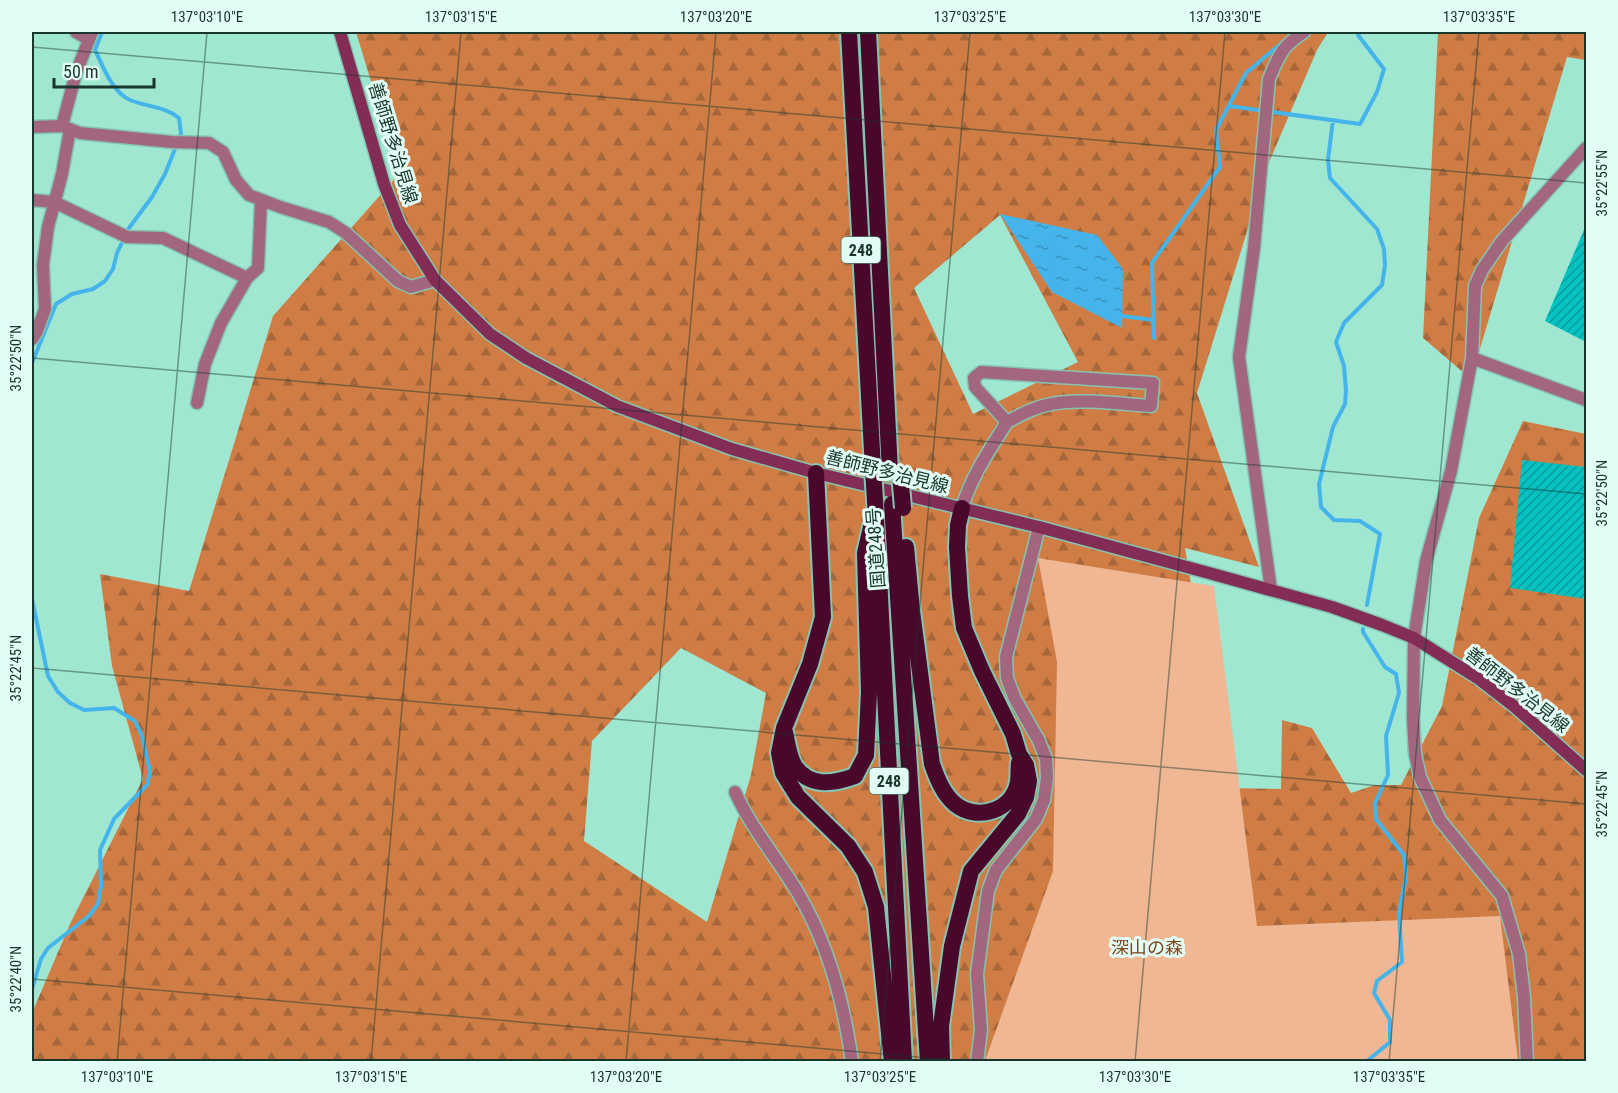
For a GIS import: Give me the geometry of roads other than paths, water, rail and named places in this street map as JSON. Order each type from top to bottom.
[{"type":"highway","name":"国道248号","points":[[849,32],[888,472],[898,506],[928,1062]]},
{"type":"highway","name":"国道248号","points":[[868,32],[885,338],[888,472],[875,505],[904,1062]]},
{"type":"highway","points":[[816,473],[823,617],[810,664],[784,728],[778,753],[783,773],[798,797],[848,846],[865,872],[876,907],[892,1062]]},
{"type":"highway","points":[[784,728],[793,764],[803,775],[814,782],[838,782],[855,776],[866,755],[869,692],[865,553],[875,505]]},
{"type":"highway","points":[[898,506],[930,752],[940,786],[955,804],[969,812],[985,814],[1001,807],[1012,796],[1018,783],[1019,754]]},
{"type":"highway","points":[[942,1062],[941,1026],[952,946],[970,871],[1018,814],[1026,797],[1029,782],[1026,765],[1019,754],[1013,734],[964,628],[957,546],[962,508]]},
{"type":"main road","name":"善師野多治見線","points":[[340,32],[384,184],[400,225],[435,280],[490,334],[526,358],[617,406],[732,449],[816,473],[1039,527],[1271,590],[1332,607],[1414,638],[1479,679],[1587,770]]},
{"type":"street","points":[[32,339],[45,309],[43,265],[54,202],[62,174],[66,128],[76,73],[90,35],[76,32]]},
{"type":"street","points":[[1271,590],[1239,357],[1254,248],[1269,79],[1278,57],[1288,43],[1304,32]]},
{"type":"street","points":[[32,127],[66,128],[80,133],[172,142],[208,143],[223,152],[236,180],[249,195],[329,222],[346,233],[398,281],[411,287],[435,280]]},
{"type":"street","points":[[1527,1062],[1524,997],[1519,954],[1502,896],[1440,820],[1420,777],[1415,754],[1413,719],[1414,638],[1426,561],[1450,471],[1472,358],[1475,285],[1482,270],[1502,241],[1587,148]]},
{"type":"street","points":[[32,200],[54,202],[127,237],[163,238],[247,278]]},
{"type":"street","points":[[197,403],[209,353],[221,323],[247,278],[258,268],[261,200]]},
{"type":"street","points":[[1472,358],[1587,400]]},
{"type":"street","points":[[962,508],[967,492],[1007,422],[1028,411],[1052,403],[1151,406],[1153,383],[981,372],[974,378],[975,387],[1007,422]]},
{"type":"street","points":[[977,1062],[981,1030],[977,974],[988,891],[996,870],[1036,819],[1044,800],[1047,778],[1046,759],[1039,741],[1015,699],[1007,678],[1006,657],[1039,527]]},
{"type":"street","points":[[735,792],[744,813],[798,893],[820,937],[837,986],[848,1030],[852,1062]]},
{"type":"water","points":[[1000,214],[1097,235],[1123,269],[1122,328],[1052,292]]},
{"type":"waterway","points":[[32,363],[56,304],[72,294],[93,289],[105,281],[113,269],[117,253],[129,228],[152,197],[165,174],[181,134],[179,118],[161,109],[130,100],[113,85],[95,50],[102,32]]},
{"type":"waterway","points":[[1229,106],[1360,124],[1377,92],[1384,69],[1358,35],[1360,32]]},
{"type":"waterway","points":[[1154,338],[1152,263],[1220,167],[1216,130],[1246,73],[1283,42]]},
{"type":"waterway","points":[[1333,120],[1328,160],[1330,178],[1377,229],[1384,249],[1385,265],[1382,285],[1344,323],[1336,342],[1344,366],[1345,404],[1333,427],[1319,484],[1321,507],[1334,520],[1360,521],[1380,534],[1367,605]]},
{"type":"waterway","points":[[1122,316],[1153,320]]},
{"type":"waterway","points":[[32,599],[48,676],[58,692],[70,703],[84,710],[114,708],[135,721],[142,736],[150,772],[147,785],[114,819],[100,850],[101,886],[98,904],[89,916],[48,948],[41,959],[32,989]]},
{"type":"waterway","points":[[1363,629],[1385,667],[1396,674],[1399,693],[1386,736],[1388,775],[1375,803],[1376,819],[1404,855],[1406,877],[1399,913],[1402,962],[1377,981],[1374,993],[1390,1020],[1390,1042],[1366,1062]]},
{"type":"park label","name":"深山の森","points":[[1147,948]]}]
